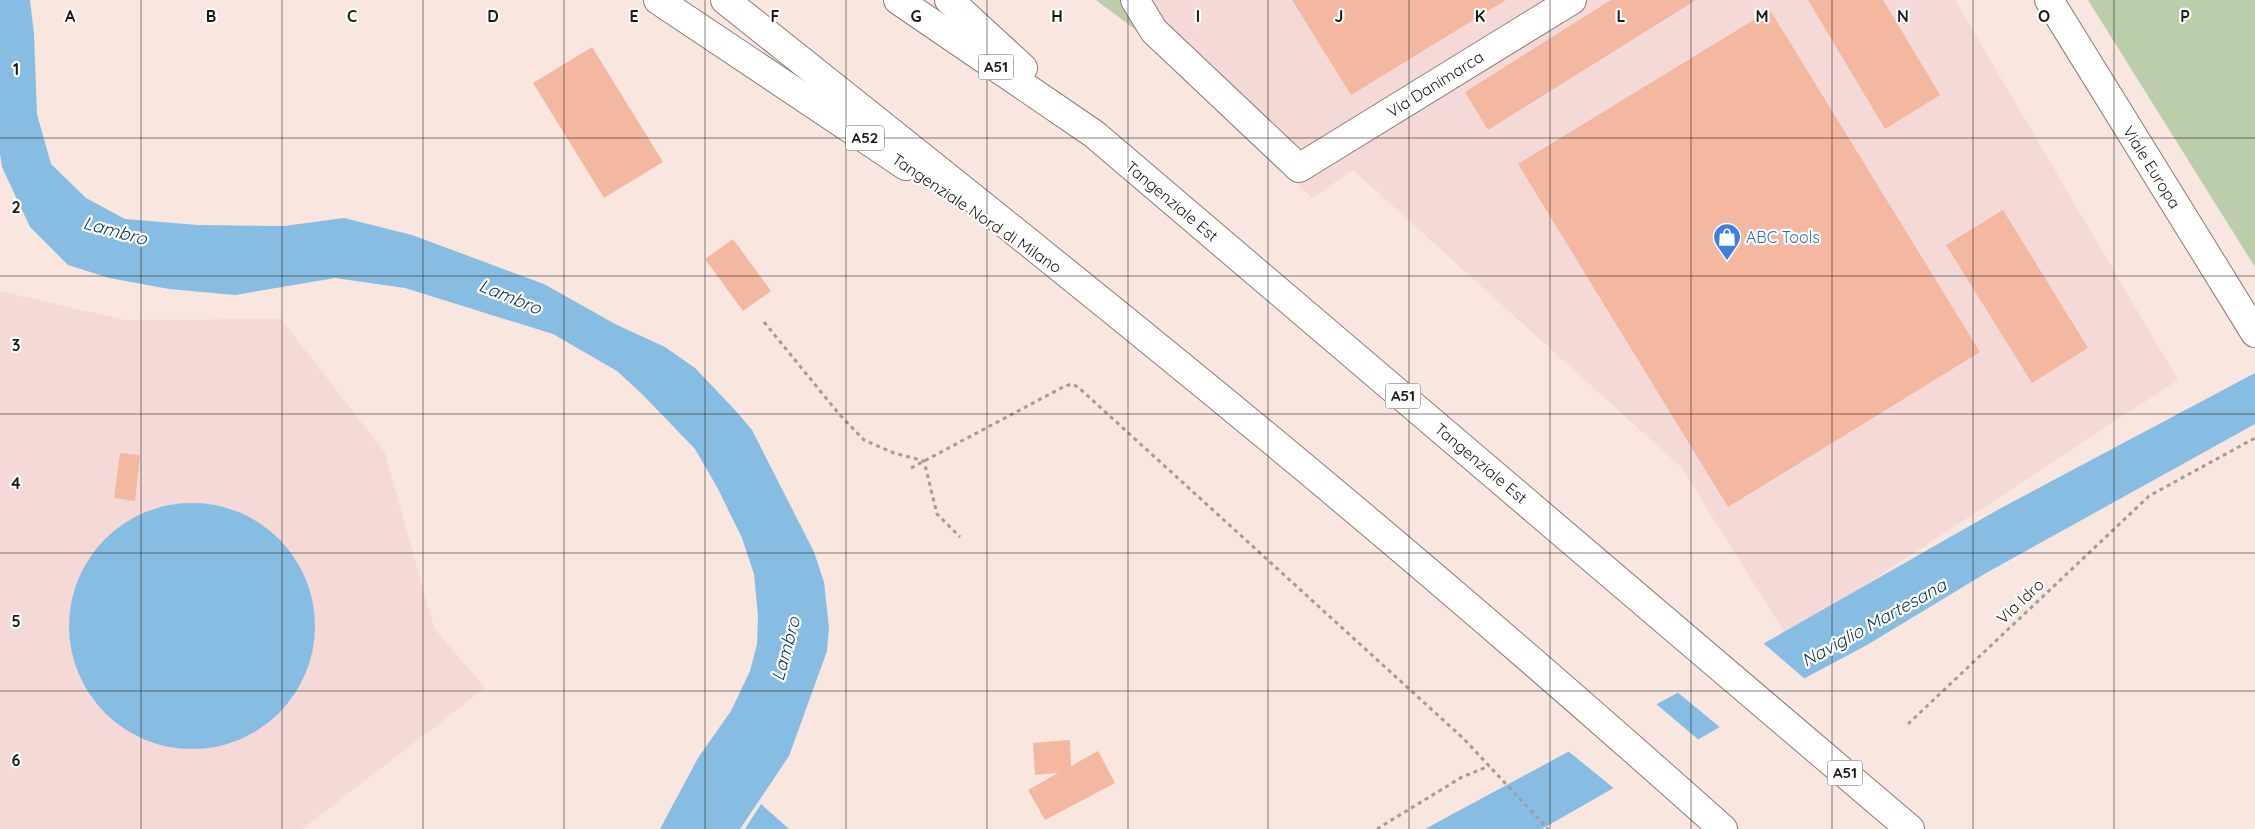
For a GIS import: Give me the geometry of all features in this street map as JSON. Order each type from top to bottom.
[{"type":"main road","name":"Tangenziale Nord di Milano","points":[[658,0],[1071,277]]},
{"type":"main road","points":[[680,0],[899,160]]},
{"type":"main road","points":[[725,0],[1071,277],[1299,463],[1598,717],[1723,829]]},
{"type":"main road","name":"Tangenziale Est","points":[[898,0],[1094,134],[1910,829]]},
{"type":"main road","points":[[949,0],[1094,134]]},
{"type":"main road","name":"Via Danimarca","points":[[1135,0],[1154,31],[1298,168],[1572,0]]},
{"type":"main road","name":"Viale Europa","points":[[2048,0],[2250,324]]},
{"type":"path","points":[[764,322],[839,414],[864,440],[894,453],[924,461]]},
{"type":"path","points":[[911,468],[1065,386],[1072,384],[1078,387],[1464,739],[1548,829]]},
{"type":"path","name":"Via Idro","points":[[1908,724],[2149,496],[2255,438]]},
{"type":"path","points":[[924,461],[937,514],[960,537]]},
{"type":"path","points":[[1377,829],[1462,777],[1489,766]]},
{"type":"shaded area","points":[[1120,0],[1955,0],[2178,380],[1787,636],[1681,467],[1353,170],[1312,198],[1140,33]]},
{"type":"shaded area","points":[[0,291],[124,320],[281,319],[385,453],[434,628],[485,688],[302,829],[0,829]]},
{"type":"green space","points":[[1096,0],[1120,0],[1140,33]]},
{"type":"green space","points":[[2088,0],[2255,0],[2255,267]]},
{"type":"water","name":"Lambro","points":[[0,0],[30,0],[34,34],[37,114],[51,164],[86,198],[125,219],[197,225],[284,226],[344,218],[412,235],[544,284],[615,324],[665,347],[695,368],[736,411],[752,430],[814,552],[824,582],[829,627],[827,651],[789,756],[740,829],[660,829],[698,758],[731,711],[750,671],[757,644],[758,616],[754,574],[742,538],[717,487],[695,449],[617,371],[553,334],[405,288],[335,278],[235,295],[169,289],[109,278],[68,265],[30,227],[2,167],[0,154]]},
{"type":"water","name":"Naviglio Martesana","points":[[2255,373],[2255,424],[1986,573],[1867,645],[1807,677],[1542,829],[1425,829],[1670,697],[2001,508]]},
{"type":"water","points":[[192,503],[216,506],[239,513],[260,524],[279,539],[294,558],[305,579],[312,602],[315,626],[312,650],[305,673],[294,694],[279,713],[260,728],[239,739],[216,746],[192,749],[168,746],[145,739],[124,728],[105,713],[90,694],[79,673],[72,650],[69,626],[72,602],[79,579],[90,558],[105,539],[124,524],[145,513],[168,506]]},
{"type":"water","points":[[761,804],[789,829],[745,829]]},
{"type":"pier","points":[[1762,642],[1806,680],[1722,729],[1676,691]]},
{"type":"pier","points":[[1655,703],[1700,741],[1616,790],[1568,751]]},
{"type":"building","points":[[1292,0],[1506,0],[1351,95]]},
{"type":"building","points":[[1611,0],[1696,0],[1488,130],[1465,92]]},
{"type":"building","points":[[1808,0],[1883,0],[1940,95],[1885,129]]},
{"type":"building","points":[[1770,10],[1980,352],[1728,507],[1518,164]]},
{"type":"building","points":[[592,47],[663,162],[604,198],[533,83]]},
{"type":"building","points":[[2003,210],[2088,348],[2032,383],[1946,245]]},
{"type":"building","points":[[733,239],[771,291],[743,311],[705,259]]},
{"type":"building","points":[[120,453],[140,455],[135,501],[114,498]]},
{"type":"building","points":[[1070,740],[1071,766],[1098,751],[1115,783],[1045,820],[1028,790],[1058,773],[1035,775],[1033,743]]},
{"type":"place","name":"ABC Tools","points":[[1727,261]]}]
